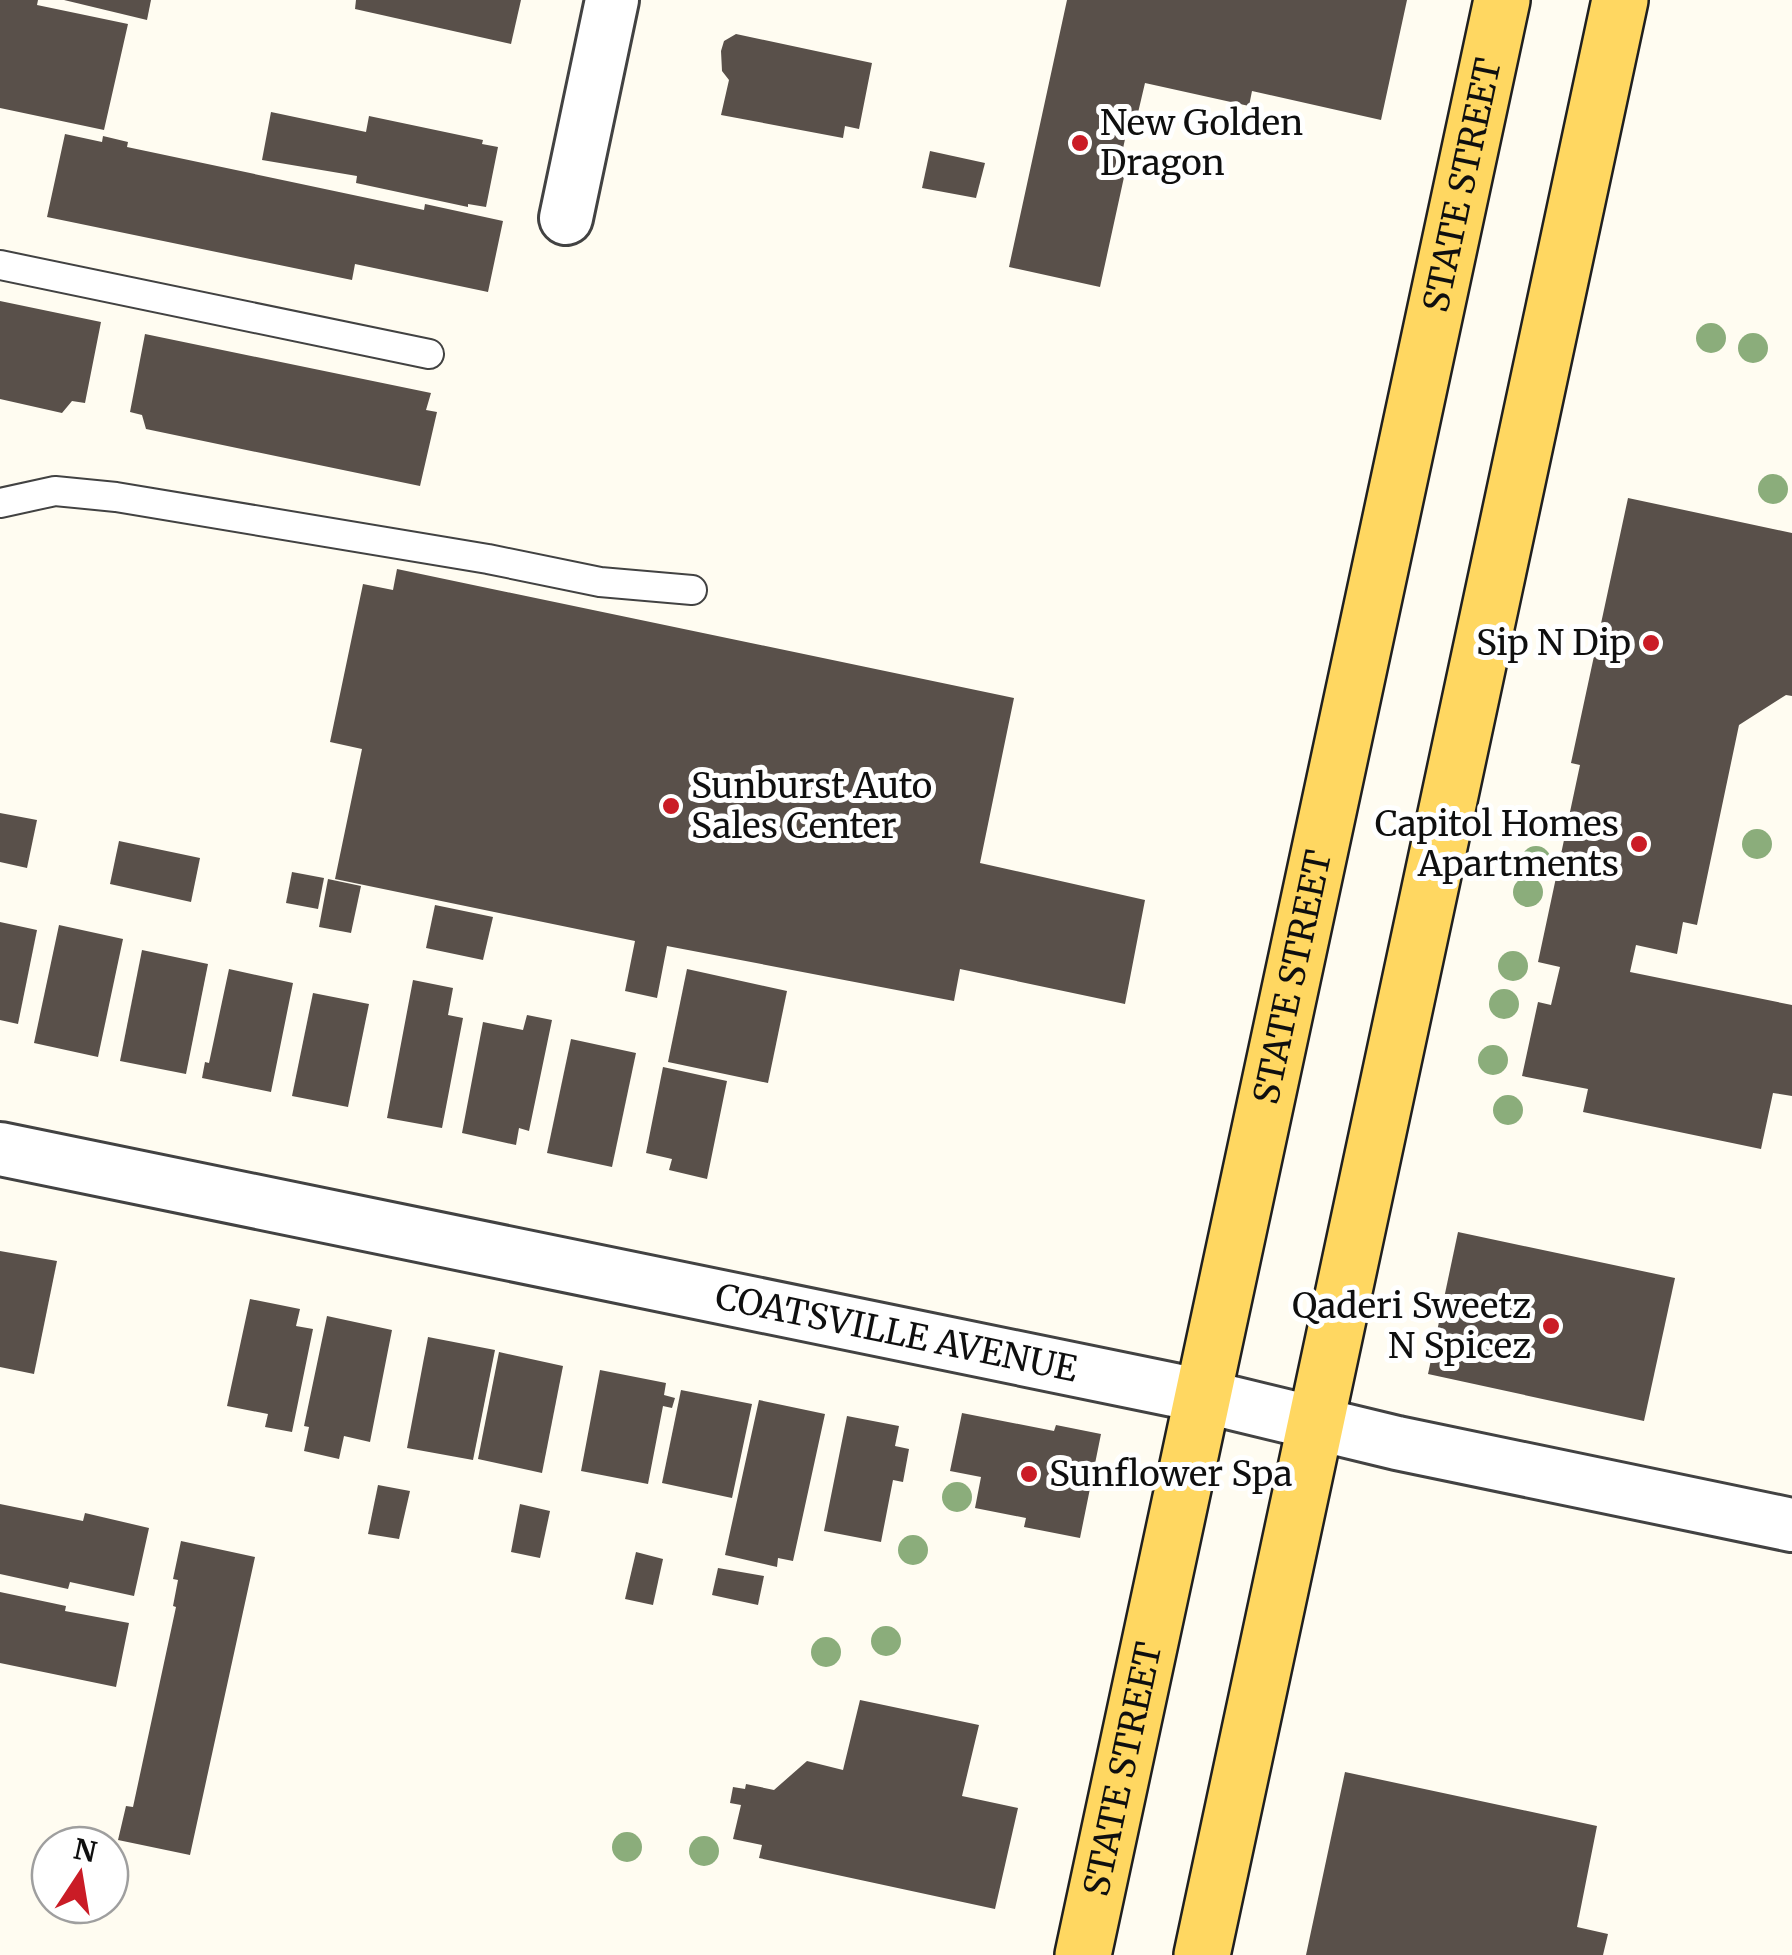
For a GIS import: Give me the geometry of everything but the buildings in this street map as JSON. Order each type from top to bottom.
[{"type":"main road","name":"STATE STREET","points":[[1083,1955],[1502,0]]},
{"type":"main road","points":[[1202,1955],[1620,0]]},
{"type":"street","points":[[566,218],[612,0]]},
{"type":"street","name":"COATSVILLE AVENUE","points":[[0,1149],[1203,1396],[1792,1525]]},
{"type":"lane","points":[[0,265],[429,354]]},
{"type":"lane","points":[[0,503],[56,491],[116,497],[600,582],[692,590]]},
{"type":"place","name":"New Golden Dragon","points":[[1080,143]]},
{"type":"place","name":"Sip N Dip","points":[[1651,643]]},
{"type":"place","name":"Sunburst Auto Sales Center","points":[[671,806]]},
{"type":"place","name":"Capitol Homes Apartments","points":[[1639,844]]},
{"type":"place","name":"Qaderi Sweetz N Spicez","points":[[1551,1326]]},
{"type":"place","name":"Sunflower Spa","points":[[1029,1474]]}]
